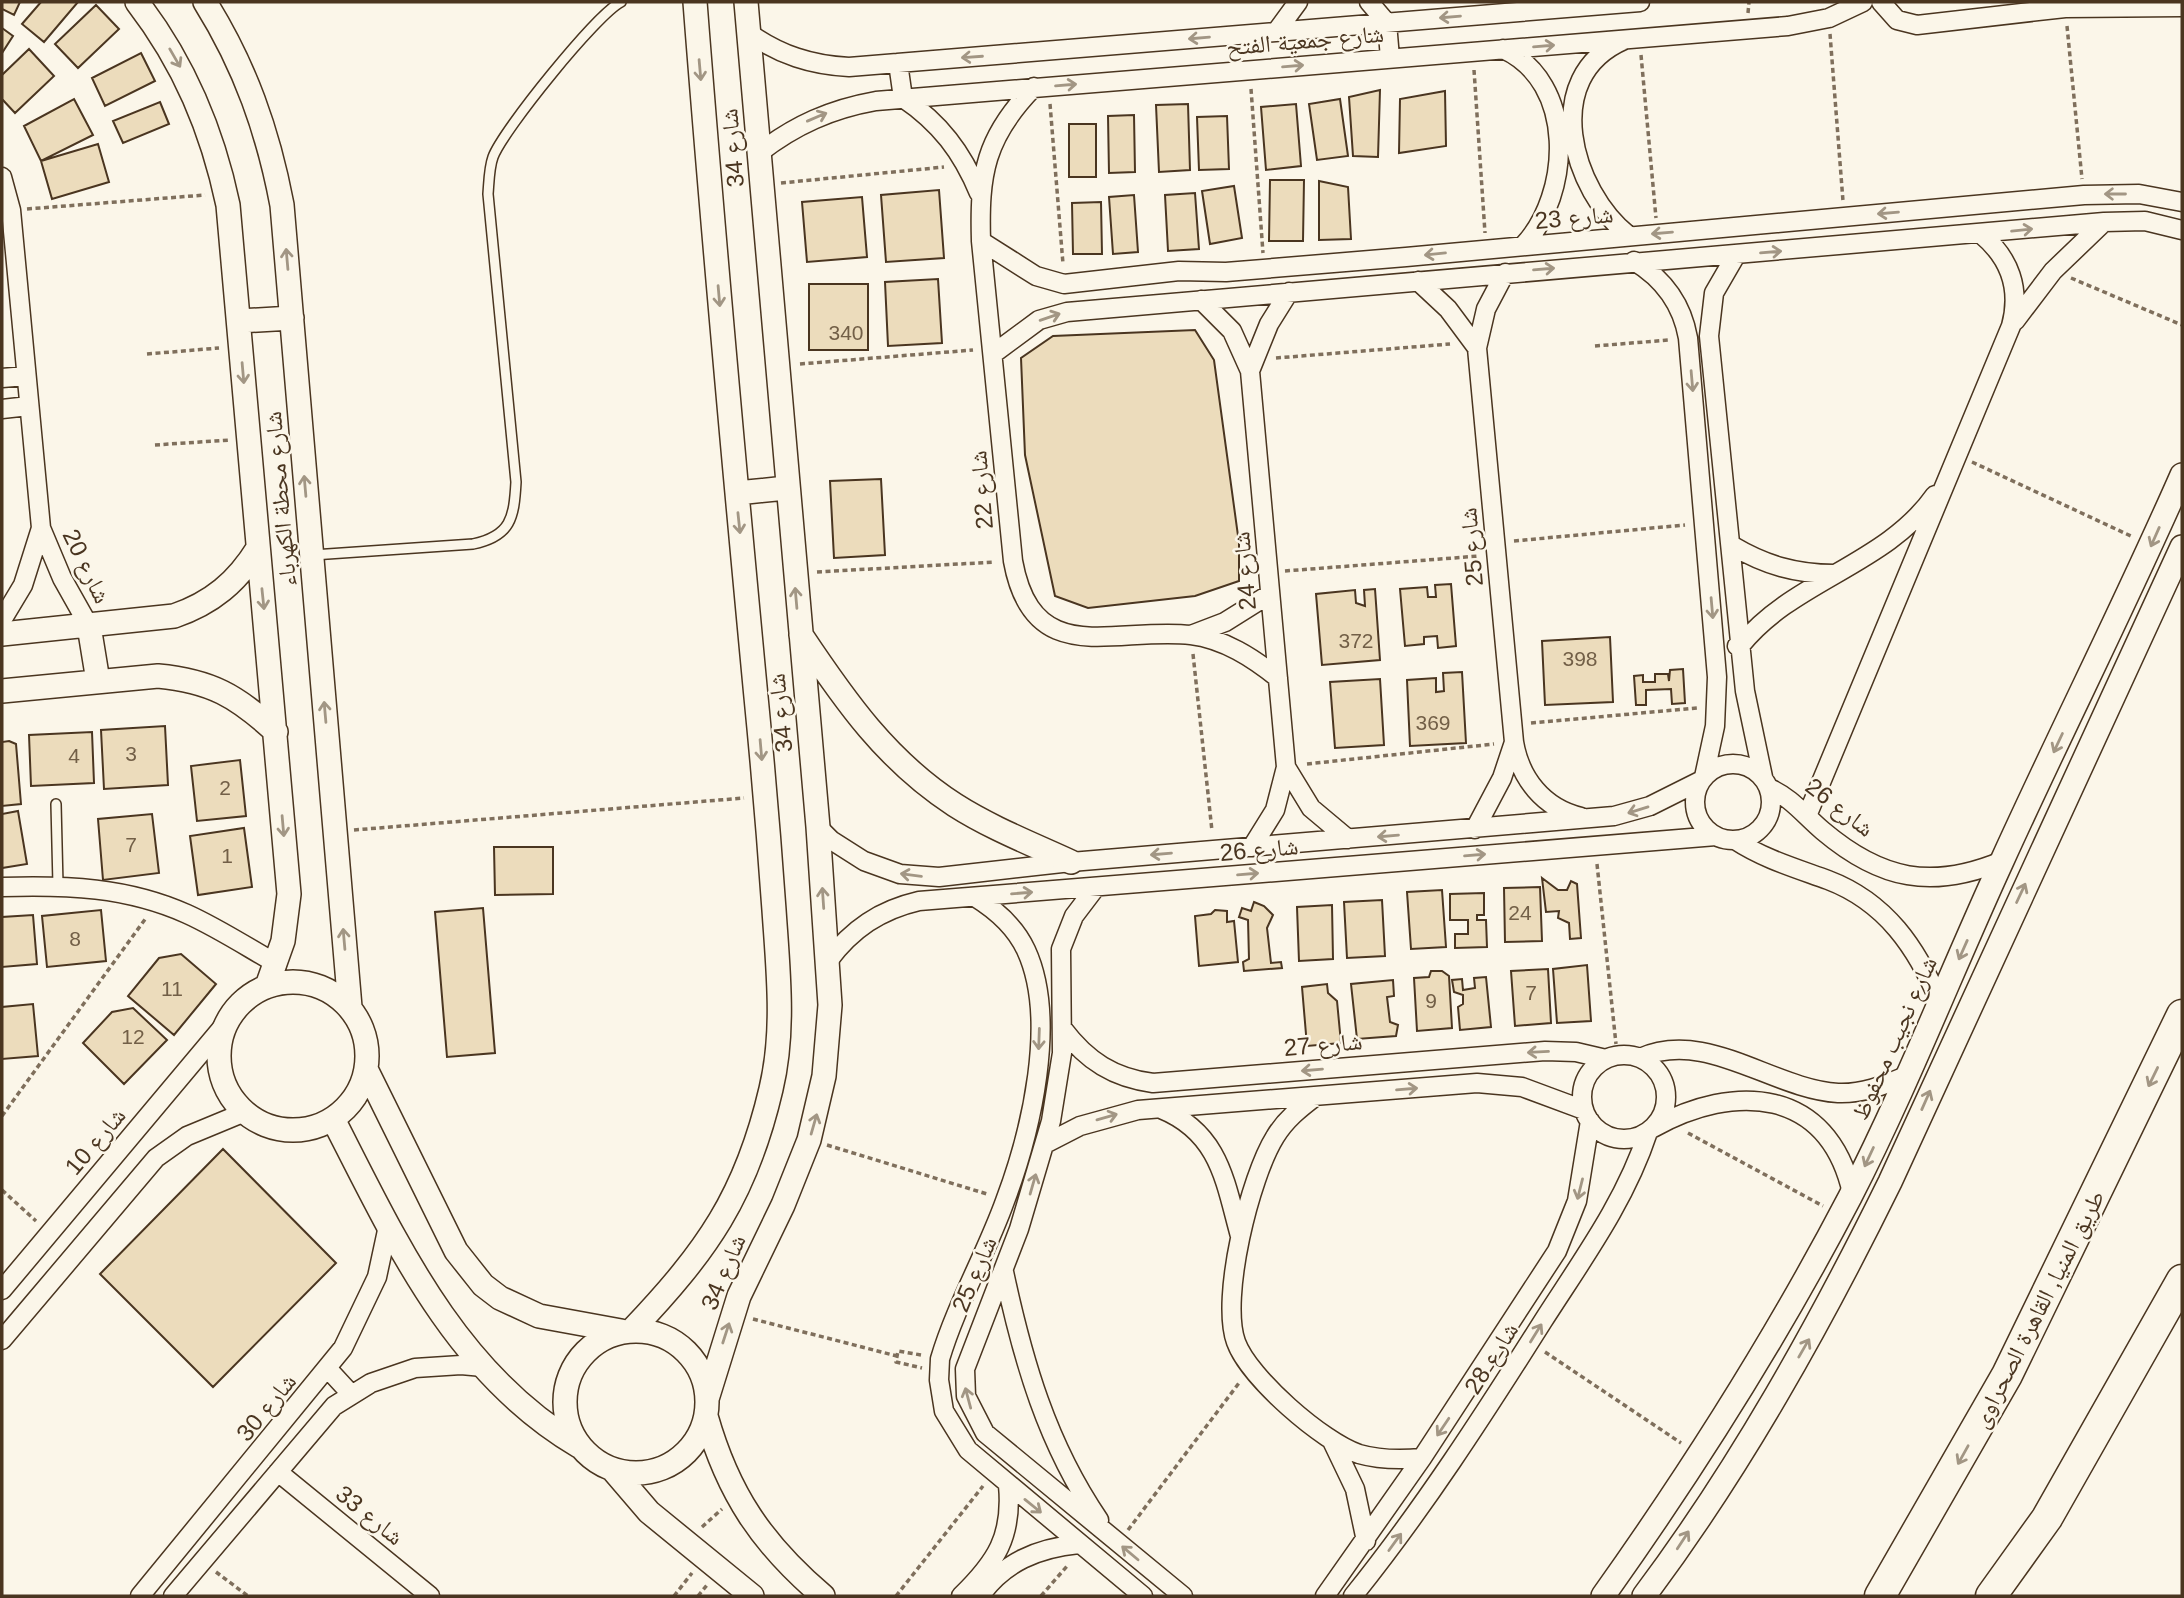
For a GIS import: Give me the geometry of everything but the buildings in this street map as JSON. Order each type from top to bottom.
[{"type":"highway","name":"طريق المنيا, القاهرة الصحراوى","points":[[1880,1596],[2007,1375],[2182,1015]]},
{"type":"highway","points":[[1991,1596],[2047,1518],[2182,1280]]},
{"type":"street","name":"شارع محطة الكهرباء","points":[[137,2],[162,36],[188,80],[212,141],[226,194],[289,894],[288,918],[277,964],[267,986]]},
{"type":"street","name":"شارع محطة الكهرباء","points":[[205,2],[245,74],[274,161],[282,205],[350,1007]]},
{"type":"street","name":"شارع 34","points":[[626,1330],[689,1268],[722,1222],[742,1183],[772,1086],[779,1040],[779,977],[766,796],[695,2]]},
{"type":"street","name":"شارع 34","points":[[706,1408],[733,1313],[809,1140],[822,1087],[828,1041],[828,961],[818,827],[786,488],[746,2]]},
{"type":"street","points":[[1276,32],[1298,2]]},
{"type":"street","points":[[1369,2],[1387,23],[1390,58]]},
{"type":"street","name":"شارع جمعية الفتح","points":[[749,33],[786,55],[817,64],[849,67],[1640,2]]},
{"type":"street","name":"شارع جمعية الفتح","points":[[759,153],[791,131],[826,113],[850,106],[902,98],[1788,26],[1829,18],[1863,2]]},
{"type":"street","points":[[1881,2],[1897,20],[1917,25],[2065,8],[2182,7]]},
{"type":"street","points":[[1523,246],[1534,234],[1549,204],[1573,113],[1588,71],[1612,46],[1633,38]]},
{"type":"street","points":[[1503,49],[1528,65],[1546,90],[1566,142],[1596,202],[1629,236]]},
{"type":"street","points":[[898,63],[902,98]]},
{"type":"street","name":"شارع 22","points":[[1042,86],[1008,118],[989,153],[979,193],[981,241],[1017,582],[1028,606],[1059,631],[1085,638],[1191,635],[1228,646],[1278,678]]},
{"type":"street","name":"شارع 22","points":[[902,98],[940,127],[967,165],[979,193]]},
{"type":"street","name":"شارع 20","points":[[2,177],[11,210],[41,528],[62,578],[89,626]]},
{"type":"street","name":"شارع 23","points":[[981,241],[1030,273],[1064,284],[1179,271],[1226,272],[1264,269],[2084,195],[2139,194],[2176,200]]},
{"type":"street","points":[[2174,227],[2176,200]]},
{"type":"street","points":[[1807,816],[2011,327],[2053,271],[2104,222]]},
{"type":"street","name":"شارع 23","points":[[993,351],[1027,327],[1052,315],[1114,307],[2104,222],[2174,227]]},
{"type":"street","points":[[1981,234],[1999,250],[2010,272],[2015,299],[2011,327]]},
{"type":"street","points":[[1735,840],[1746,838],[1765,823],[1771,800],[1749,720],[1709,321],[1720,279],[1736,255]]},
{"type":"street","points":[[1633,261],[1657,277],[1675,299],[1689,345],[1715,648],[1717,706],[1702,779],[1694,802],[1696,812],[1707,830],[1716,836],[1735,840],[1765,858],[1831,882],[1872,905],[1906,937],[1919,957],[1940,1003]]},
{"type":"street","points":[[1342,262],[1345,287]]},
{"type":"street","name":"شارع 25","points":[[1505,273],[1486,309],[1475,345],[1513,733],[1521,768],[1536,791],[1560,810],[1588,819]]},
{"type":"street","points":[[1110,278],[1114,307]]},
{"type":"street","points":[[1418,281],[1448,309],[1475,345]]},
{"type":"street","name":"شارع 24","points":[[1252,365],[1269,324],[1289,292]]},
{"type":"street","name":"شارع 24","points":[[1201,300],[1232,331],[1252,365],[1286,766],[1275,810],[1252,847]]},
{"type":"street","points":[[239,321],[292,318]]},
{"type":"street","points":[[1689,345],[1711,350]]},
{"type":"street","points":[[2,378],[26,376]]},
{"type":"street","points":[[2,408],[29,406]]},
{"type":"street","points":[[1715,648],[1741,645],[1772,612],[1868,556],[1899,533],[1927,506],[1949,475]]},
{"type":"street","name":"شارع نجيب محفوظ","points":[[1603,1596],[1682,1485],[1771,1342],[1852,1193],[1940,1003],[2001,861],[2182,475]]},
{"type":"street","points":[[737,493],[786,488]]},
{"type":"street","name":"شارع 20","points":[[2,620],[23,585],[41,528]]},
{"type":"street","points":[[1733,546],[1751,557],[1791,571],[1834,574]]},
{"type":"street","points":[[1644,1596],[1760,1422],[1838,1286],[1890,1182],[2182,547]]},
{"type":"street","points":[[2,634],[152,620],[195,609],[232,584],[258,548]]},
{"type":"street","name":"شارع 22","points":[[1191,635],[1225,622],[1270,594]]},
{"type":"street","points":[[2115,622],[2142,636]]},
{"type":"street","points":[[89,626],[98,681]]},
{"type":"street","points":[[799,632],[864,725],[907,770],[975,817],[1071,862]]},
{"type":"street","points":[[2,691],[158,676],[203,684],[245,704],[276,732]]},
{"type":"street","name":"شارع 25","points":[[1475,829],[1494,795],[1513,733]]},
{"type":"street","points":[[1702,779],[1722,764],[1733,763],[1755,769],[1766,782]]},
{"type":"street","name":"شارع 24","points":[[1286,766],[1311,808],[1348,839]]},
{"type":"street","name":"شارع 26","points":[[818,827],[847,852],[881,869],[939,877],[1071,862],[1614,816],[1650,806],[1702,779]]},
{"type":"street","name":"شارع 26","points":[[1766,782],[1790,799],[1822,830],[1856,853],[1914,877],[1957,877],[2001,861]]},
{"type":"street","points":[[1419,833],[1422,860]]},
{"type":"street","name":"شارع 26","points":[[828,961],[851,934],[880,913],[899,905],[1595,844],[1716,836]]},
{"type":"street","points":[[939,877],[939,900]]},
{"type":"street","points":[[2,887],[58,885],[103,889],[157,902],[189,915],[277,964]]},
{"type":"street","name":"شارع 25","points":[[1096,887],[1074,916],[1060,949],[1063,1029],[1058,1087],[1045,1144],[1004,1272],[968,1355],[964,1382],[977,1422],[995,1442],[1183,1596]]},
{"type":"street","name":"شارع 25","points":[[975,897],[990,906],[1016,932],[1032,964],[1040,1037],[1034,1092],[1006,1200],[955,1320],[940,1365],[941,1396],[950,1425],[968,1450],[1143,1596]]},
{"type":"street","points":[[289,981],[312,983],[333,992],[350,1007],[364,1036],[366,1069],[360,1088],[348,1105],[332,1119],[297,1130],[261,1123],[245,1112],[229,1094],[220,1071],[219,1046],[226,1023],[250,995],[267,986],[289,981]]},
{"type":"street","points":[[1038,1000],[1061,999]]},
{"type":"street","name":"شارع 10","points":[[2,1290],[226,1023]]},
{"type":"street","name":"شارع 27","points":[[1063,1029],[1087,1057],[1102,1067],[1127,1078],[1153,1083],[1560,1051],[1611,1057]]},
{"type":"street","points":[[1852,1193],[1843,1161],[1825,1133],[1798,1112],[1762,1101],[1725,1101],[1628,1139],[1617,1139],[1606,1135],[1587,1116],[1582,1099],[1588,1075],[1611,1057],[1640,1058],[1664,1049],[1690,1049],[1828,1092],[1866,1090],[1906,1076]]},
{"type":"street","points":[[1474,1056],[1477,1083]]},
{"type":"street","points":[[1640,1058],[1659,1073],[1664,1083],[1665,1107],[1656,1127]]},
{"type":"street","points":[[366,1069],[456,1251],[483,1285],[500,1298],[539,1316],[668,1338],[684,1349],[696,1363],[714,1445],[736,1495],[778,1556],[823,1596]]},
{"type":"street","points":[[1153,1083],[1157,1108],[1189,1124],[1215,1155],[1241,1240]]},
{"type":"street","name":"شارع 27","points":[[1045,1144],[1099,1119],[1157,1108],[1477,1083],[1522,1087],[1587,1116]]},
{"type":"street","points":[[1316,1096],[1287,1120],[1266,1153],[1241,1240],[1230,1310],[1236,1341],[1250,1368],[1332,1441],[1376,1457],[1422,1458]]},
{"type":"street","points":[[2,1340],[156,1158],[187,1136],[245,1112]]},
{"type":"street","name":"شارع 28","points":[[1330,1594],[1500,1342],[1557,1251],[1584,1175],[1587,1116]]},
{"type":"street","points":[[332,1119],[417,1279],[484,1367],[520,1406],[579,1446],[594,1461],[613,1470],[633,1474],[653,1472],[671,1464],[687,1452],[699,1435],[706,1408]]},
{"type":"street","name":"شارع 28","points":[[1353,1596],[1431,1494],[1526,1349],[1617,1206],[1656,1127]]},
{"type":"street","name":"شارع 30","points":[[140,1596],[328,1369],[368,1302],[377,1277],[388,1226]]},
{"type":"street","points":[[1004,1272],[1025,1365],[1047,1424],[1075,1482],[1114,1539]]},
{"type":"street","points":[[955,1320],[978,1329]]},
{"type":"street","points":[[579,1446],[568,1425],[564,1401],[568,1377],[580,1356],[598,1340],[626,1330]]},
{"type":"street","points":[[1500,1342],[1526,1349]]},
{"type":"street","name":"شارع 30","points":[[173,1596],[334,1406],[351,1394],[393,1374],[415,1368],[449,1365],[484,1367]]},
{"type":"street","points":[[328,1369],[351,1394]]},
{"type":"street","points":[[1332,1441],[1355,1489],[1366,1541]]},
{"type":"street","points":[[613,1470],[649,1512],[752,1596]]},
{"type":"street","name":"شارع 33","points":[[278,1472],[430,1596]]},
{"type":"street","points":[[983,1586],[1004,1538],[1010,1512],[1008,1485]]},
{"type":"street","points":[[1682,1485],[1707,1503]]},
{"type":"street","points":[[961,1596],[983,1586],[1029,1555],[1081,1545]]},
{"type":"lane","points":[[311,555],[473,544],[493,540],[505,529],[514,512],[516,482],[488,194],[492,159],[513,122],[599,19],[621,2]]},
{"type":"lane","points":[[56,804],[58,885]]},
{"type":"path","points":[[2065,8],[2084,195]]},
{"type":"path","points":[[1829,18],[1844,217]]},
{"type":"path","points":[[1633,38],[1657,234]]},
{"type":"path","points":[[1473,52],[1486,249]]},
{"type":"path","points":[[1250,70],[1264,269]]},
{"type":"path","points":[[1042,86],[1064,284]]},
{"type":"path","points":[[762,185],[967,165]]},
{"type":"path","points":[[11,210],[226,194]]},
{"type":"path","points":[[2053,271],[2182,325]]},
{"type":"path","points":[[1252,365],[1475,345]]},
{"type":"path","points":[[1595,346],[1689,345]]},
{"type":"path","points":[[148,354],[241,346]]},
{"type":"path","points":[[777,366],[993,351]]},
{"type":"path","points":[[155,445],[249,438]]},
{"type":"path","points":[[1957,455],[2151,545]]},
{"type":"path","points":[[1268,572],[1704,524]]},
{"type":"path","points":[[794,574],[1013,561]]},
{"type":"path","points":[[1191,635],[1214,850]]},
{"type":"path","points":[[1286,766],[1717,706]]},
{"type":"path","points":[[335,832],[766,796]]},
{"type":"path","points":[[1595,844],[1611,1057]]},
{"type":"path","points":[[2,1116],[157,902]]},
{"type":"path","points":[[1656,1127],[1840,1216]]},
{"type":"path","points":[[809,1140],[1006,1200]]},
{"type":"path","points":[[2,1189],[50,1233]]},
{"type":"path","points":[[733,1313],[897,1356]]},
{"type":"path","points":[[1526,1349],[1700,1456]]},
{"type":"path","points":[[900,1351],[940,1365],[897,1363],[897,1356],[900,1351]]},
{"type":"path","points":[[1114,1539],[1250,1368]]},
{"type":"path","points":[[896,1596],[993,1473]]},
{"type":"path","points":[[686,1542],[736,1495]]},
{"type":"path","points":[[1041,1596],[1081,1545]]},
{"type":"path","points":[[674,1596],[705,1557]]},
{"type":"path","points":[[202,1562],[248,1596]]}]
